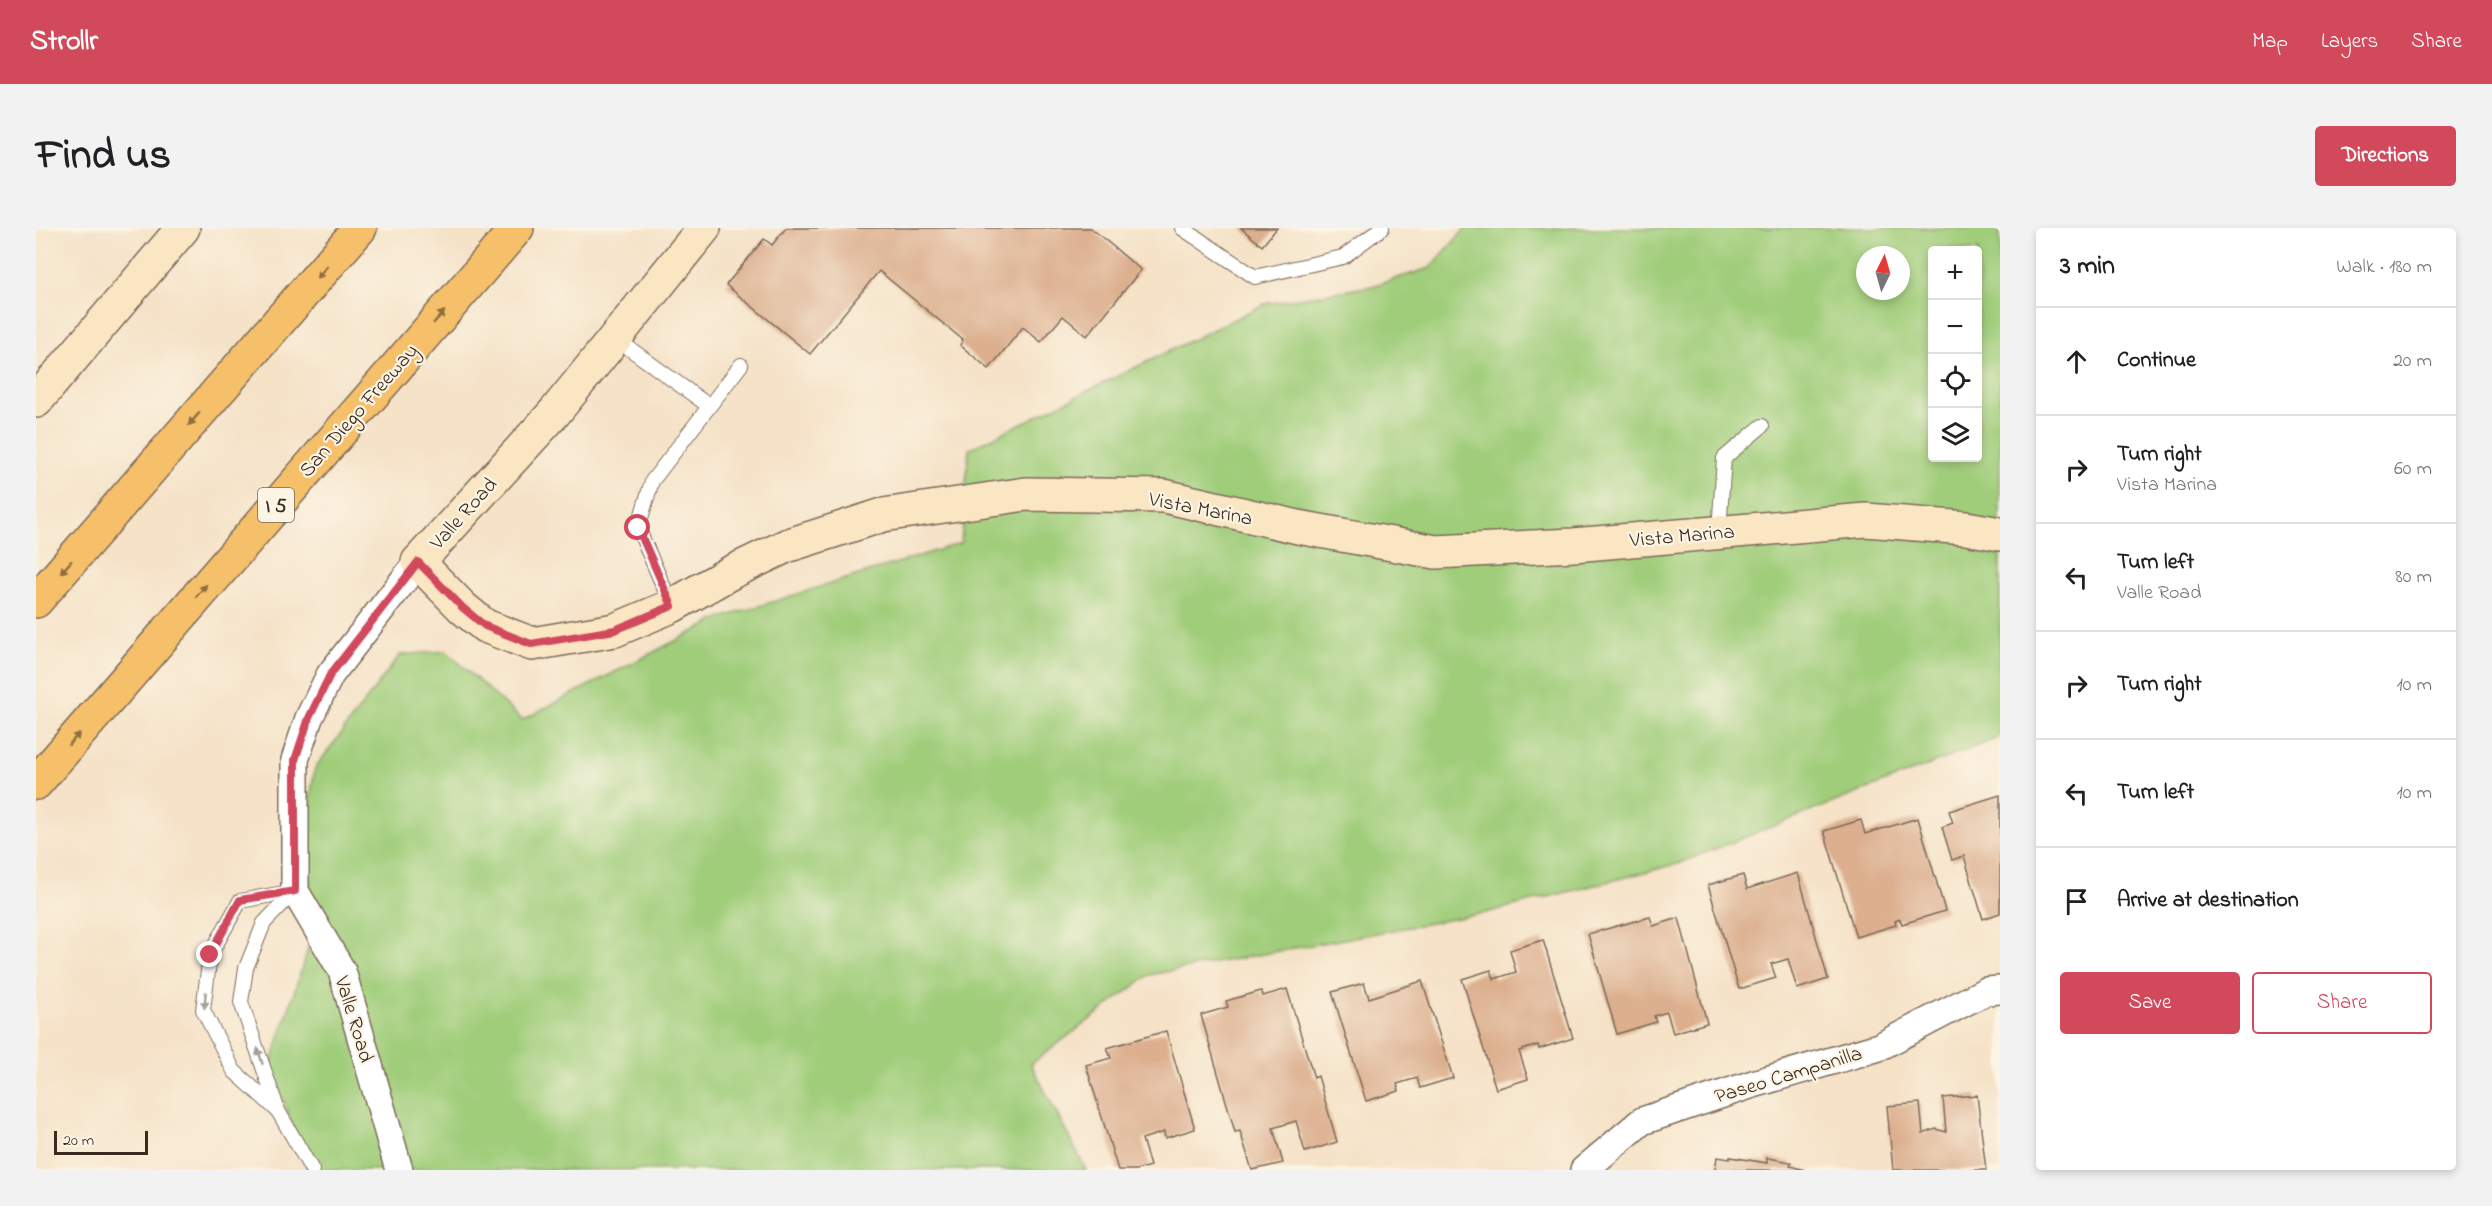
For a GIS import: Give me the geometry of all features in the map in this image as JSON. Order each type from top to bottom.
[{"type":"highway","points":[[36,601],[360,228]]},
{"type":"highway","name":"San Diego Freeway","points":[[36,783],[517,228]]},
{"type":"street","points":[[36,401],[183,228]]},
{"type":"street","name":"Valle Road","points":[[399,1170],[342,971],[295,891],[295,760],[309,718],[330,675],[418,562],[555,412],[704,228]]},
{"type":"street","name":"Vista Marina","points":[[418,562],[463,608],[485,626],[531,644],[615,630],[672,606],[730,573],[786,546],[883,515],[1026,494],[1164,496],[1298,527],[1436,552],[1573,545],[1866,520],[1966,528],[2000,534]]},
{"type":"street","name":"Paseo Campanilla","points":[[1584,1170],[1642,1121],[1753,1084],[1879,1047],[1986,991],[2000,990]]},
{"type":"lane","points":[[1182,228],[1255,277],[1343,256],[1382,228]]},
{"type":"lane","points":[[615,338],[710,406]]},
{"type":"lane","points":[[672,606],[638,528],[652,481],[741,365]]},
{"type":"lane","points":[[1719,531],[1724,458],[1762,426]]},
{"type":"lane","points":[[278,1111],[234,1071],[204,1010],[210,955],[240,900],[295,891]]},
{"type":"lane","points":[[295,891],[264,923],[246,968],[241,1002],[278,1111],[312,1170]]},
{"type":"green space","points":[[1466,228],[2000,228],[2000,737],[1677,864],[1485,913],[1149,975],[1031,1064],[1086,1170],[308,1170],[271,1065],[309,946],[310,798],[315,768],[400,655],[446,651],[522,720],[718,619],[961,543],[969,449],[1265,304],[1372,286],[1430,268]]},
{"type":"building","points":[[786,228],[1091,228],[1141,270],[1087,336],[1063,316],[1041,342],[1023,327],[989,369],[960,345],[963,340],[879,271],[810,354],[726,285],[764,239],[772,245]]},
{"type":"building","points":[[1241,228],[1277,228],[1262,246]]},
{"type":"building","points":[[2000,795],[2000,913],[1983,919],[1964,856],[1952,860],[1942,827],[1953,823],[1949,811]]},
{"type":"building","points":[[1918,818],[1945,911],[1902,924],[1900,919],[1895,921],[1896,925],[1856,937],[1824,831],[1861,820],[1865,834]]},
{"type":"building","points":[[1798,873],[1828,979],[1797,989],[1788,959],[1771,964],[1776,978],[1739,989],[1708,885],[1743,875],[1747,889]]},
{"type":"building","points":[[1650,917],[1653,926],[1679,918],[1707,1023],[1673,1033],[1667,1012],[1654,1016],[1656,1022],[1617,1034],[1588,934]]},
{"type":"building","points":[[1543,940],[1573,1038],[1539,1049],[1538,1045],[1519,1051],[1528,1079],[1496,1089],[1462,979],[1491,970],[1494,979],[1516,972],[1510,950]]},
{"type":"building","points":[[1422,981],[1453,1078],[1420,1088],[1417,1078],[1397,1084],[1399,1091],[1366,1101],[1332,992],[1364,983],[1369,998]]},
{"type":"building","points":[[1287,989],[1314,1078],[1318,1076],[1337,1142],[1305,1152],[1296,1121],[1273,1128],[1283,1163],[1252,1170],[1240,1131],[1235,1132],[1201,1015],[1228,1007],[1226,1001],[1261,991],[1263,996]]},
{"type":"building","points":[[1166,1031],[1195,1129],[1165,1138],[1164,1132],[1142,1139],[1150,1166],[1136,1170],[1118,1170],[1086,1065],[1111,1058],[1107,1048]]},
{"type":"building","points":[[1977,1095],[1986,1170],[1893,1170],[1887,1106],[1920,1103],[1923,1134],[1936,1129],[1946,1132],[1943,1098]]},
{"type":"building","points":[[1717,1157],[1767,1163],[1767,1158],[1791,1162],[1790,1166],[1805,1170],[1715,1170]]},
{"type":"route","points":[[210,955],[240,900],[295,891],[295,760],[309,718],[330,675],[418,562],[463,608],[485,626],[531,644],[552,642],[615,630],[672,606],[638,528]]}]
